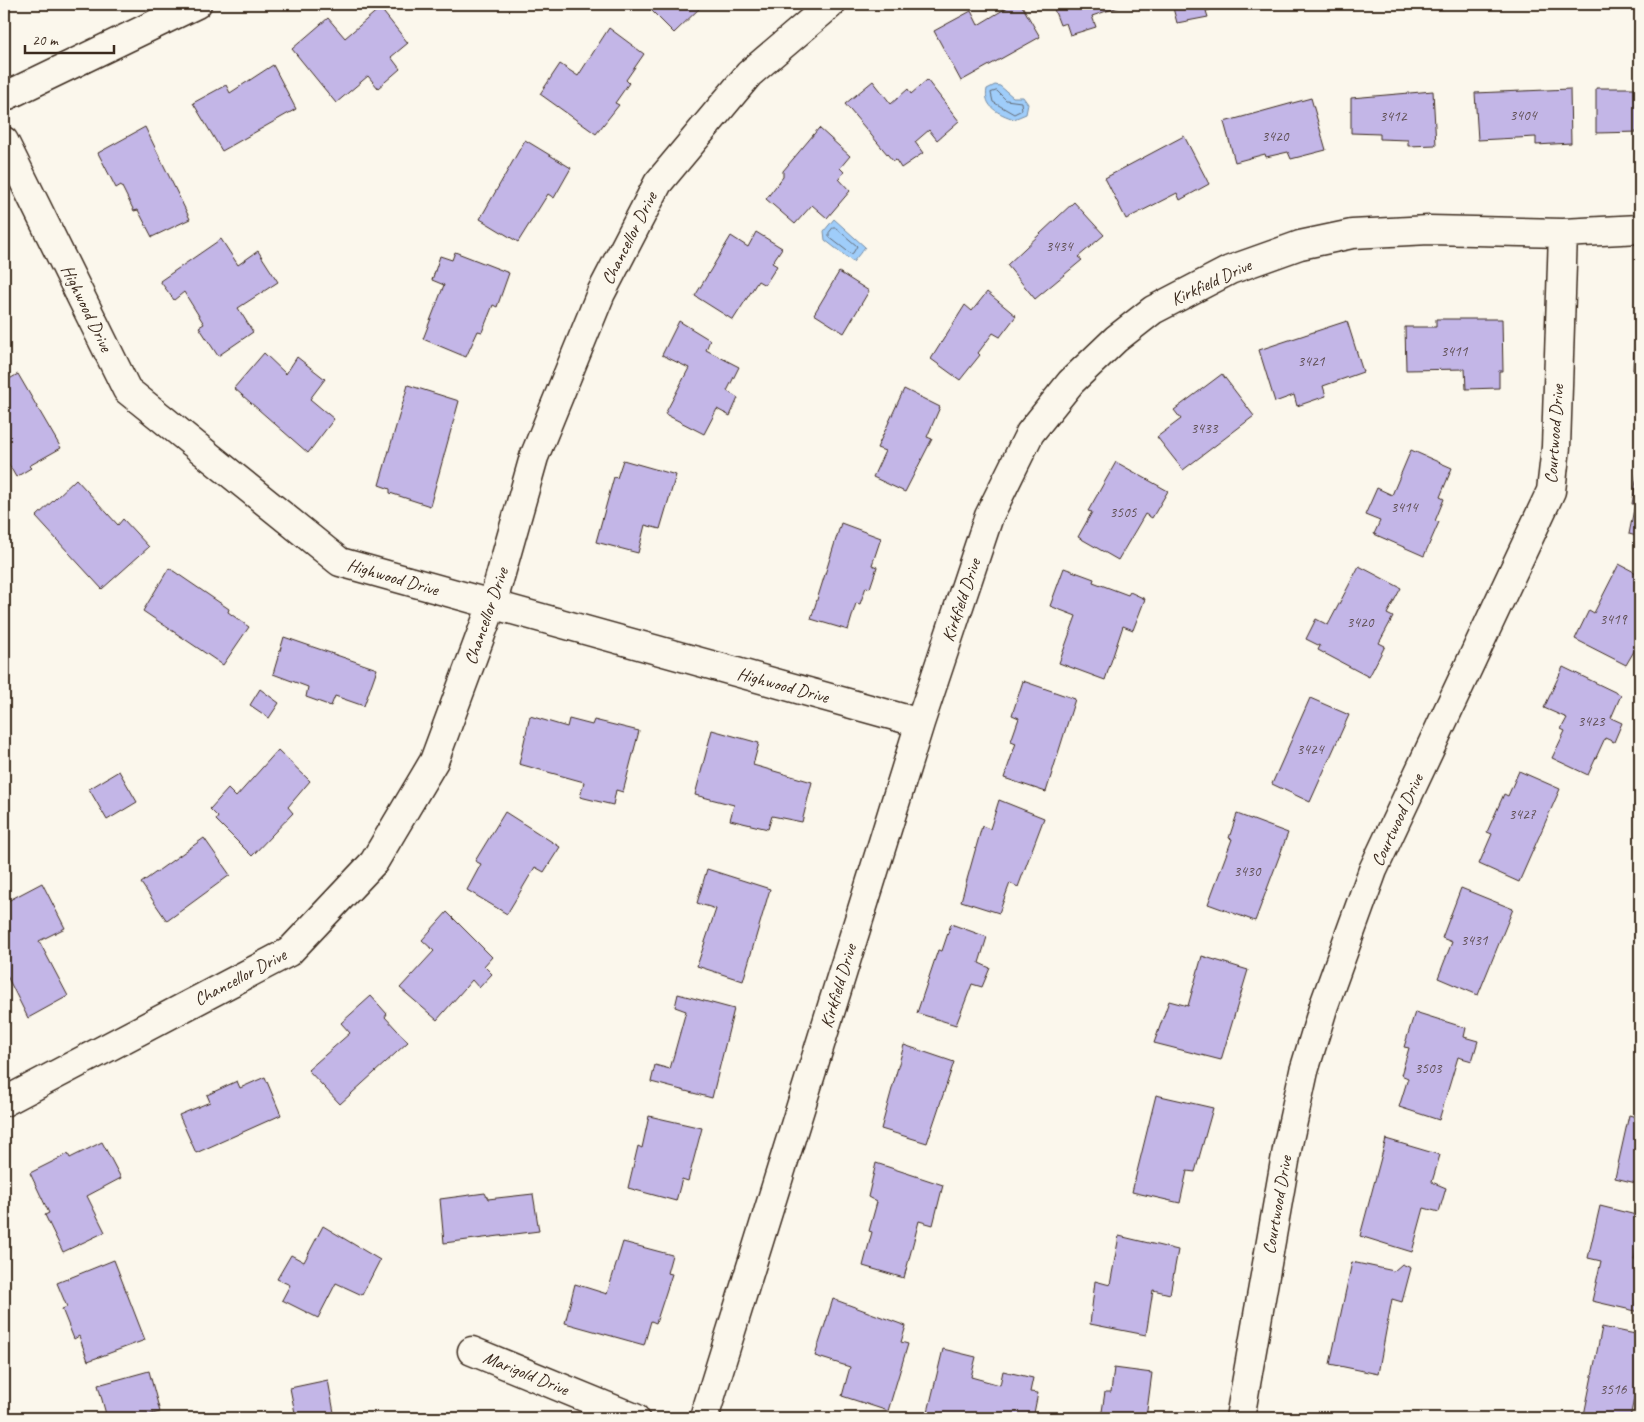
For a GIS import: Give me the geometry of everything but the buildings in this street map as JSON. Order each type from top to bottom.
[{"type":"street","points":[[4,97],[197,4]]},
{"type":"street","name":"Chancellor Drive","points":[[4,1102],[289,952],[374,862],[434,761],[492,605],[534,458],[601,293],[658,183],[749,74],[831,4]]},
{"type":"street","name":"Highwood Drive","points":[[4,141],[127,390],[340,562],[920,723]]},
{"type":"street","name":"Kirkfield Drive","points":[[704,1418],[920,723],[989,516],[1030,433],[1071,382],[1116,339],[1153,310],[1230,270],[1300,245],[1352,234],[1429,230],[1563,233],[1640,229]]},
{"type":"street","name":"Courtwood Drive","points":[[1240,1418],[1288,1144],[1304,1071],[1324,1005],[1373,870],[1551,491],[1556,447],[1563,233]]},
{"type":"street","name":"Marigold Drive","points":[[472,1351],[635,1418]]},
{"type":"water","points":[[995,85],[1000,86],[1013,97],[1023,97],[1028,104],[1026,114],[1014,119],[993,109],[987,101],[986,95],[987,89]]},
{"type":"water","points":[[834,219],[865,247],[853,262],[825,240],[824,231]]}]
